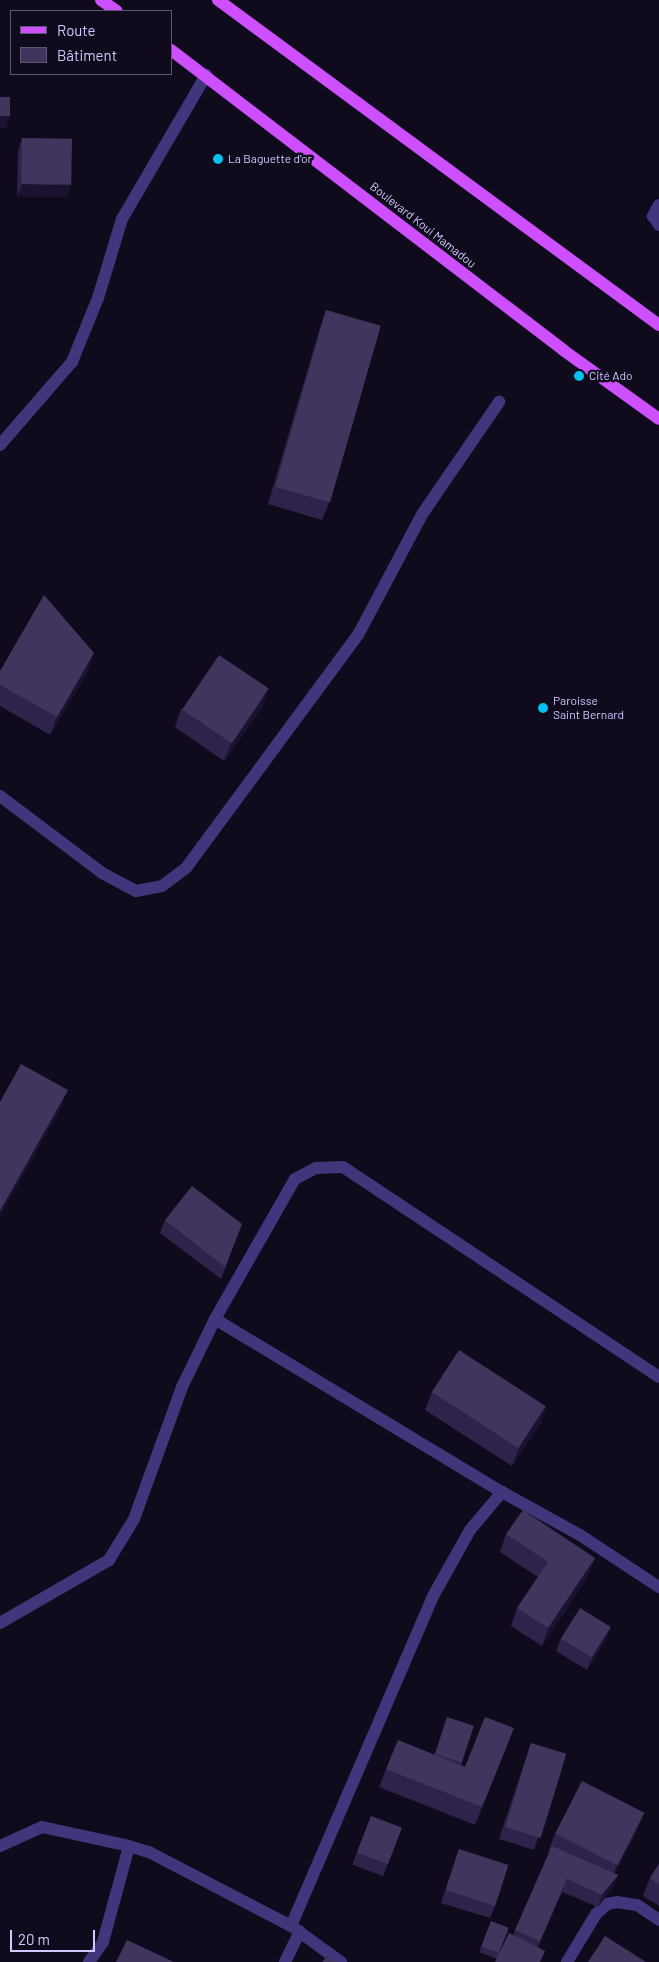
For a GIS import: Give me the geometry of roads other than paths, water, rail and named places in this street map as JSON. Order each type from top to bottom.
[{"type":"main road","points":[[101,0],[116,10]]},
{"type":"main road","points":[[218,0],[659,325]]},
{"type":"main road","name":"Boulevard Koui Mamadou","points":[[172,51],[563,350],[659,419]]},
{"type":"street","points":[[0,445],[72,362],[98,298],[122,219],[206,75]]},
{"type":"street","points":[[659,205],[653,216],[659,225]]},
{"type":"street","points":[[0,796],[102,873],[136,892],[162,886],[186,868],[358,635],[423,513],[499,402]]},
{"type":"street","points":[[0,1622],[109,1560],[134,1519],[182,1387],[215,1319],[296,1179],[316,1168],[343,1167],[659,1377]]},
{"type":"street","points":[[215,1319],[502,1492],[580,1535],[659,1587]]},
{"type":"street","points":[[285,1962],[295,1928],[432,1598],[470,1530],[502,1492]]},
{"type":"street","points":[[0,1846],[42,1827],[149,1852],[295,1928],[341,1962]]},
{"type":"street","points":[[89,1962],[103,1942],[129,1846]]},
{"type":"street","points":[[567,1962],[596,1914],[607,1904],[617,1902],[637,1905],[659,1920]]},
{"type":"place","name":"La Baguette d'or","points":[[218,159]]},
{"type":"place","name":"Cité Ado","points":[[579,376]]},
{"type":"place","name":"Paroisse Saint Bernard","points":[[543,708]]}]
